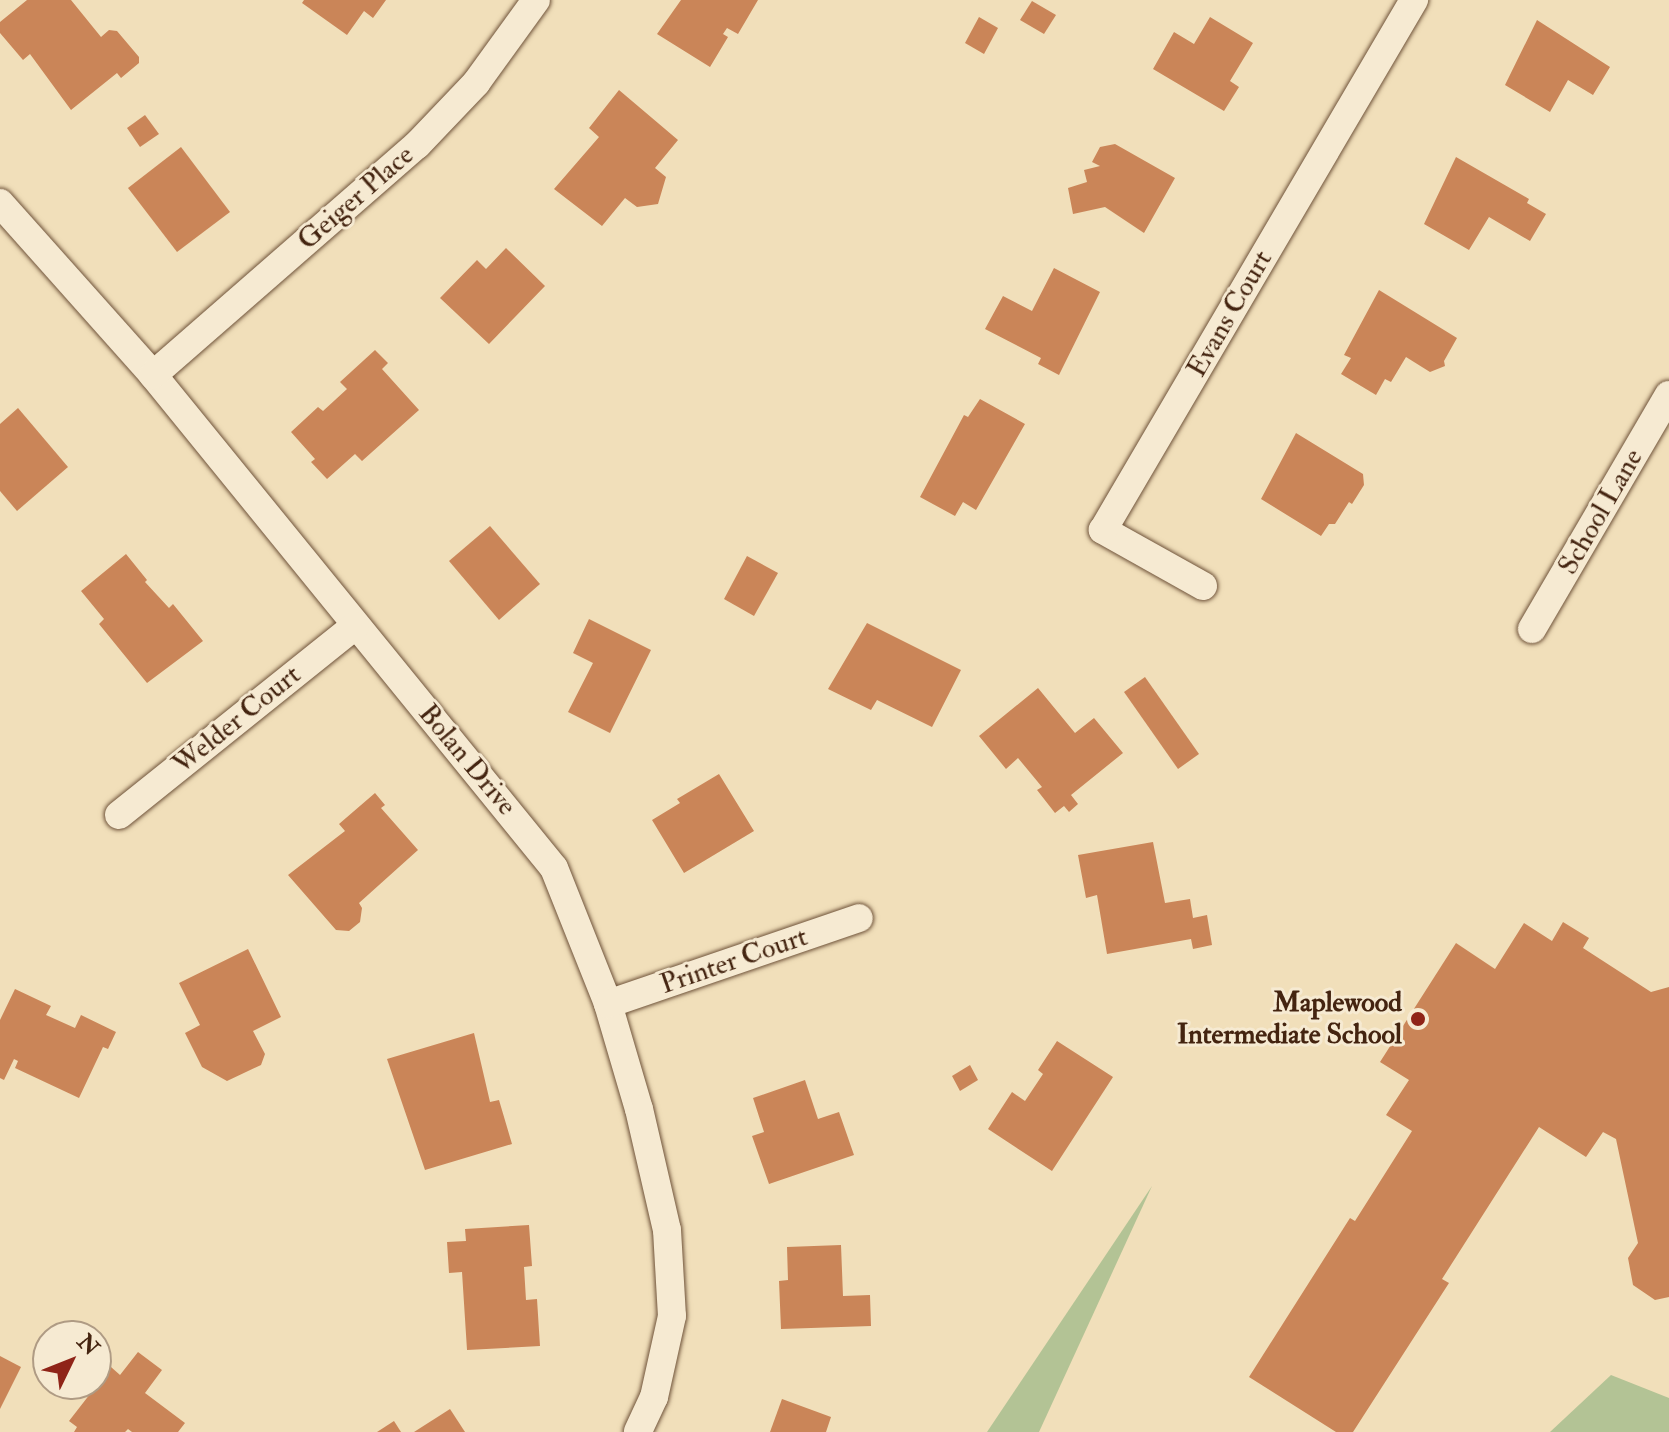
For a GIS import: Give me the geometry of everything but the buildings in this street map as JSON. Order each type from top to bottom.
[{"type":"street","name":"Geiger Place","points":[[153,375],[417,145],[476,83],[536,0]]},
{"type":"street","name":"Evans Court","points":[[1203,586],[1103,530],[1414,0]]},
{"type":"street","name":"Bolan Drive","points":[[0,203],[153,375],[554,868],[608,1004],[639,1109],[668,1244],[672,1316],[654,1397],[638,1432]]},
{"type":"street","name":"School Lane","points":[[1532,629],[1669,395]]},
{"type":"street","name":"Welder Court","points":[[119,815],[355,626]]},
{"type":"street","name":"Printer Court","points":[[608,1004],[859,918]]},
{"type":"green space","points":[[1152,1186],[1039,1432],[987,1432]]},
{"type":"green space","points":[[1611,1375],[1669,1398],[1669,1432],[1550,1432]]},
{"type":"place","name":"Maplewood Intermediate School","points":[[1418,1019]]}]
